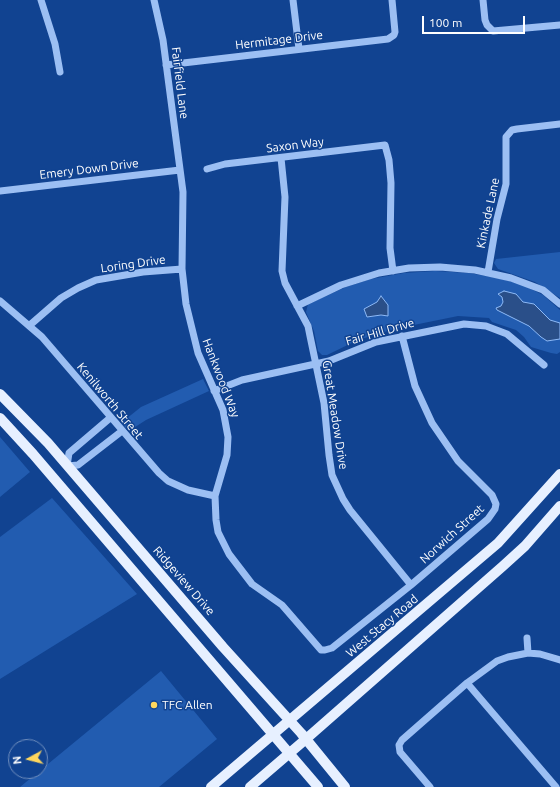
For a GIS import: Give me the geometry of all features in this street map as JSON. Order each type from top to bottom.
[{"type":"main road","name":"Ridgeview Drive","points":[[0,394],[31,424],[289,720],[345,787]]},
{"type":"main road","points":[[0,418],[53,477],[290,752],[318,787]]},
{"type":"main road","points":[[53,477],[67,466]]},
{"type":"main road","name":"West Stacy Road","points":[[211,787],[273,733],[378,647],[498,543],[560,474]]},
{"type":"main road","points":[[250,787],[306,740],[503,566],[525,546],[560,506]]},
{"type":"street","points":[[41,0],[55,44],[60,72]]},
{"type":"street","name":"Fairfield Lane","points":[[154,0],[161,27],[180,170]]},
{"type":"street","points":[[293,0],[299,49]]},
{"type":"street","name":"Hermitage Drive","points":[[166,65],[388,39],[394,35],[395,27],[392,0]]},
{"type":"street","points":[[483,0],[485,20],[490,29],[498,31],[560,25]]},
{"type":"street","name":"Kinkade Lane","points":[[488,272],[497,220],[506,184],[507,167],[504,141],[507,135],[517,129],[560,124]]},
{"type":"street","name":"Saxon Way","points":[[207,169],[225,164],[385,145],[389,160],[391,183],[390,248],[393,271]]},
{"type":"street","name":"Great Meadow Drive","points":[[281,158],[285,197],[282,271],[285,283],[308,326],[326,414],[330,465],[336,486],[350,510],[410,585]]},
{"type":"street","name":"Emery Down Drive","points":[[0,191],[180,170]]},
{"type":"street","name":"Hankwood Way","points":[[180,170],[184,206],[182,269],[191,328],[198,353],[225,418],[228,437],[227,455],[216,496],[217,526],[223,544],[229,554],[252,584],[282,605],[321,650]]},
{"type":"street","points":[[297,306],[341,285],[393,271],[440,267],[488,272],[530,283],[543,290],[560,304]]},
{"type":"street","name":"Loring Drive","points":[[30,325],[61,298],[91,282],[122,274],[182,269]]},
{"type":"street","name":"Kenilworth Street","points":[[0,301],[30,325],[151,466],[168,481],[188,490],[216,496]]},
{"type":"street","name":"Fair Hill Drive","points":[[214,391],[248,379],[316,364],[376,342],[464,324],[486,326],[507,334],[544,364]]},
{"type":"street","name":"Norwich Street","points":[[321,650],[332,648],[410,585],[488,519],[493,513],[496,504],[492,496],[466,470],[450,450],[432,423],[416,386],[402,336]]},
{"type":"street","points":[[110,418],[68,453],[67,466],[78,465],[122,432]]},
{"type":"street","points":[[527,638],[528,653]]},
{"type":"street","points":[[430,787],[402,754],[399,747],[402,740],[467,683],[497,661],[528,653],[540,654],[560,660]]},
{"type":"street","points":[[467,683],[556,787]]},
{"type":"shaded area","points":[[560,252],[560,298],[535,282],[498,269],[494,263],[496,259]]},
{"type":"shaded area","points":[[435,271],[469,273],[498,278],[521,284],[543,295],[560,310],[560,352],[557,354],[551,353],[531,347],[524,337],[516,330],[492,322],[489,318],[458,316],[394,329],[358,340],[327,355],[322,355],[318,351],[314,331],[306,312],[308,304],[346,287],[371,279],[404,273]]},
{"type":"shaded area","points":[[504,291],[516,294],[523,302],[534,304],[550,320],[560,323],[560,339],[547,341],[529,326],[497,310],[496,308],[501,306],[503,302],[502,297],[498,294]]},
{"type":"shaded area","points":[[381,296],[388,305],[388,316],[381,315],[367,317],[364,309],[377,302]]},
{"type":"shaded area","points":[[203,379],[209,391],[146,420],[129,431],[121,423],[141,407]]},
{"type":"shaded area","points":[[0,437],[30,472],[0,497]]},
{"type":"shaded area","points":[[52,498],[137,594],[0,679],[0,537]]},
{"type":"shaded area","name":"TFC Allen","points":[[161,671],[217,739],[159,787],[20,787],[30,779],[48,779],[48,764]]},
{"type":"place","name":"TFC Allen","points":[[154,705]]}]
